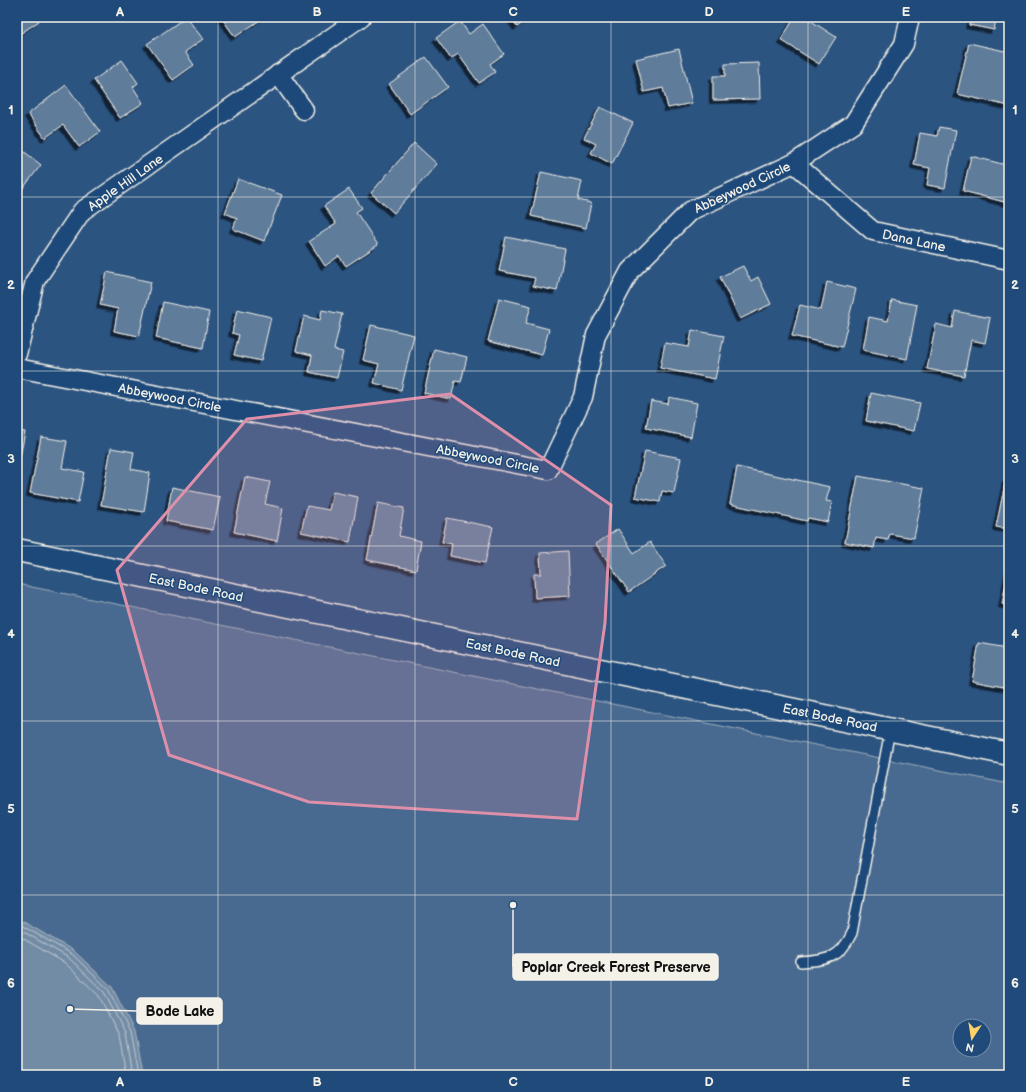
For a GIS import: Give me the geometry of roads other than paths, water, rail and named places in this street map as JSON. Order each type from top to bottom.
[{"type":"street","name":"Apple Hill Lane","points":[[17,354],[35,281],[82,211],[361,17]]},
{"type":"street","name":"Abbeywood Circle","points":[[17,368],[548,470],[583,397],[596,335],[630,271],[690,211],[794,163],[853,124],[904,44],[910,17]]},
{"type":"street","points":[[278,74],[304,110]]},
{"type":"street","name":"Dana Lane","points":[[794,163],[873,231],[1009,260]]},
{"type":"street","name":"East Bode Road","points":[[17,550],[1009,754]]},
{"type":"lane","points":[[801,962],[819,960],[834,956],[846,946],[852,933],[890,729]]},
{"type":"water","points":[[17,918],[74,951],[112,987],[134,1031],[142,1075],[17,1075]]},
{"type":"place","name":"Poplar Creek Forest Preserve","points":[[513,905]]},
{"type":"place","name":"Bode Lake","points":[[70,1009]]}]
